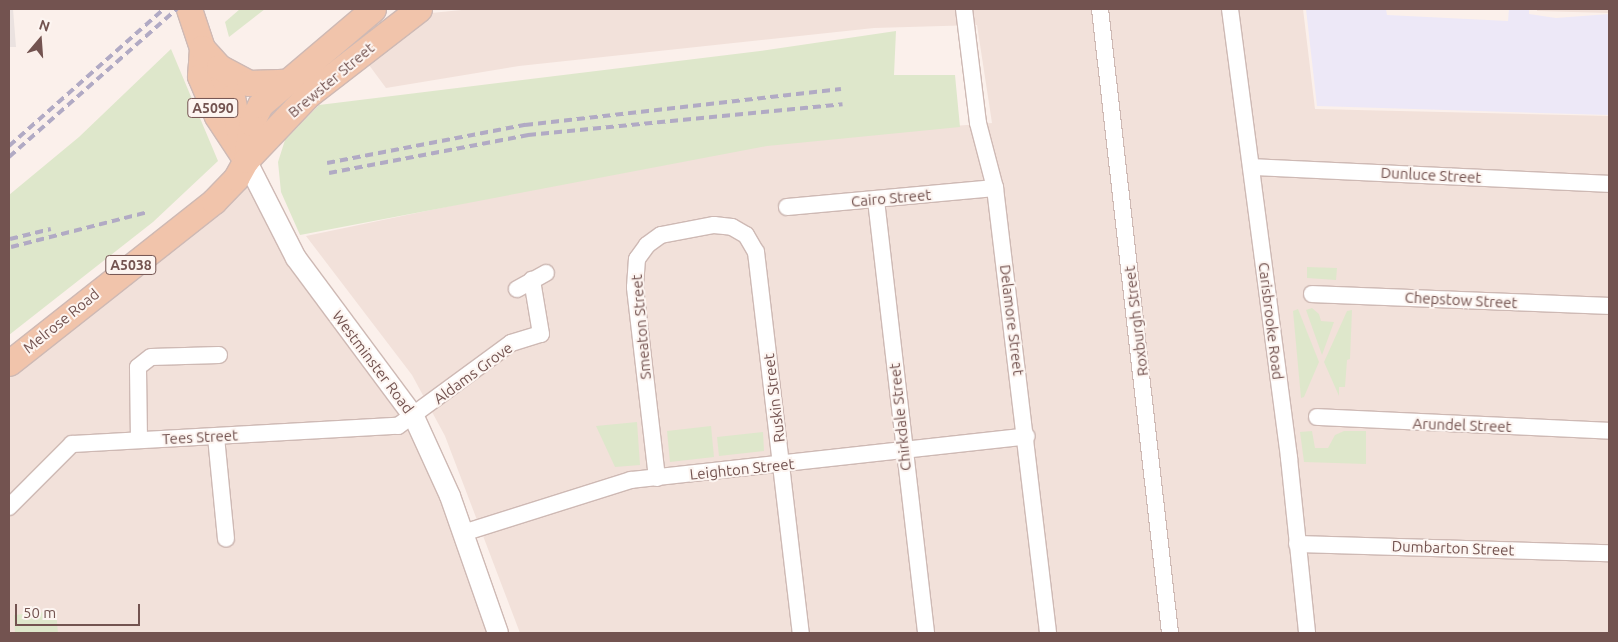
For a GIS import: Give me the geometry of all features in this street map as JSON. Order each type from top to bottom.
[{"type":"main road","name":"Westminster Road","points":[[189,9],[202,48],[200,76],[217,116],[246,160]]},
{"type":"main road","name":"Brewster Street","points":[[246,160],[251,123],[260,105],[373,9]]},
{"type":"main road","name":"Brewster Street","points":[[246,160],[309,94],[419,9]]},
{"type":"main road","name":"Westminster Road","points":[[202,48],[219,67],[232,97],[246,160]]},
{"type":"main road","name":"A5090","points":[[219,67],[249,83],[285,82]]},
{"type":"main road","name":"Melrose Road","points":[[9,363],[214,201],[236,178],[246,160]]},
{"type":"street","name":"Delamore Street","points":[[964,9],[978,123],[995,188],[1027,436],[1048,633]]},
{"type":"street","name":"Roxburgh Street","points":[[1100,9],[1170,633]]},
{"type":"street","name":"Carisbrooke Road","points":[[1230,9],[1252,167],[1307,633]]},
{"type":"street","name":"Westminster Road","points":[[246,160],[296,258],[414,417],[450,496],[498,633]]},
{"type":"street","name":"Dunluce Street","points":[[1252,167],[1609,184]]},
{"type":"street","name":"Cairo Street","points":[[787,207],[995,188]]},
{"type":"street","name":"Chirkdale Street","points":[[876,200],[926,633]]},
{"type":"street","name":"Smeaton Street","points":[[657,478],[635,287],[637,259],[647,245],[662,235],[714,225],[732,227],[746,235],[756,252]]},
{"type":"street","name":"Ruskin Street","points":[[756,252],[801,633]]},
{"type":"street","name":"Aldams Grove","points":[[414,417],[510,343],[541,334],[539,277],[516,289]]},
{"type":"street","name":"Chepstow Street","points":[[1312,294],[1609,306]]},
{"type":"street","points":[[139,440],[138,367],[151,357],[219,355]]},
{"type":"street","name":"Tees Street","points":[[9,507],[72,444],[398,426],[414,417]]},
{"type":"street","name":"Arundel Street","points":[[1317,417],[1609,431]]},
{"type":"street","name":"Leighton Street","points":[[463,533],[630,480],[782,465],[1027,436]]},
{"type":"street","points":[[216,437],[226,539]]},
{"type":"street","name":"Dumbarton Street","points":[[1297,544],[1609,553]]},
{"type":"shaded area","points":[[9,9],[13,9],[16,47],[9,47]]},
{"type":"shaded area","points":[[472,9],[1303,9],[1315,109],[1609,116],[1609,633],[520,633],[445,436],[412,375],[306,236],[763,141],[992,123],[977,25],[874,28],[519,66],[386,88],[369,65],[431,13]]},
{"type":"shaded area","points":[[1306,9],[1386,9],[1387,15],[1508,21],[1509,9],[1529,9],[1529,14],[1556,18],[1609,14],[1609,115],[1317,106]]},
{"type":"shaded area","points":[[1537,9],[1609,9],[1609,13],[1537,11]]},
{"type":"shaded area","points":[[246,160],[269,210],[414,417],[498,633],[9,633],[9,363]]},
{"type":"green space","points":[[240,9],[265,9],[229,37],[225,22]]},
{"type":"green space","points":[[896,31],[894,75],[955,75],[960,127],[767,146],[300,235],[281,192],[278,162],[285,140],[319,105],[760,51]]},
{"type":"green space","points":[[171,49],[218,161],[153,222],[9,335],[9,195],[79,137]]},
{"type":"green space","points":[[1307,267],[1337,268],[1336,280],[1307,278]]},
{"type":"green space","points":[[1312,308],[1319,314],[1321,321],[1334,322],[1322,355],[1306,310]]},
{"type":"green space","points":[[1298,309],[1319,362],[1304,397],[1301,398],[1293,311]]},
{"type":"green space","points":[[1352,310],[1350,359],[1347,360],[1345,387],[1339,387],[1339,396],[1324,362],[1347,311]]},
{"type":"green space","points":[[637,422],[640,465],[615,467],[596,426]]},
{"type":"green space","points":[[711,426],[714,457],[670,462],[667,431]]},
{"type":"green space","points":[[1312,431],[1315,448],[1328,448],[1335,435],[1344,431],[1366,431],[1366,464],[1304,462],[1300,432]]},
{"type":"green space","points":[[763,432],[764,451],[719,456],[717,437]]},
{"type":"green space","points":[[56,611],[58,633],[15,633],[14,615]]},
{"type":"railway","points":[[9,146],[164,9]]},
{"type":"railway","points":[[9,157],[177,9]]},
{"type":"railway","points":[[327,163],[525,125],[841,89]]},
{"type":"railway","points":[[329,173],[528,135],[842,104]]},
{"type":"railway","points":[[11,247],[148,212]]},
{"type":"railway","points":[[10,239],[51,229]]}]
